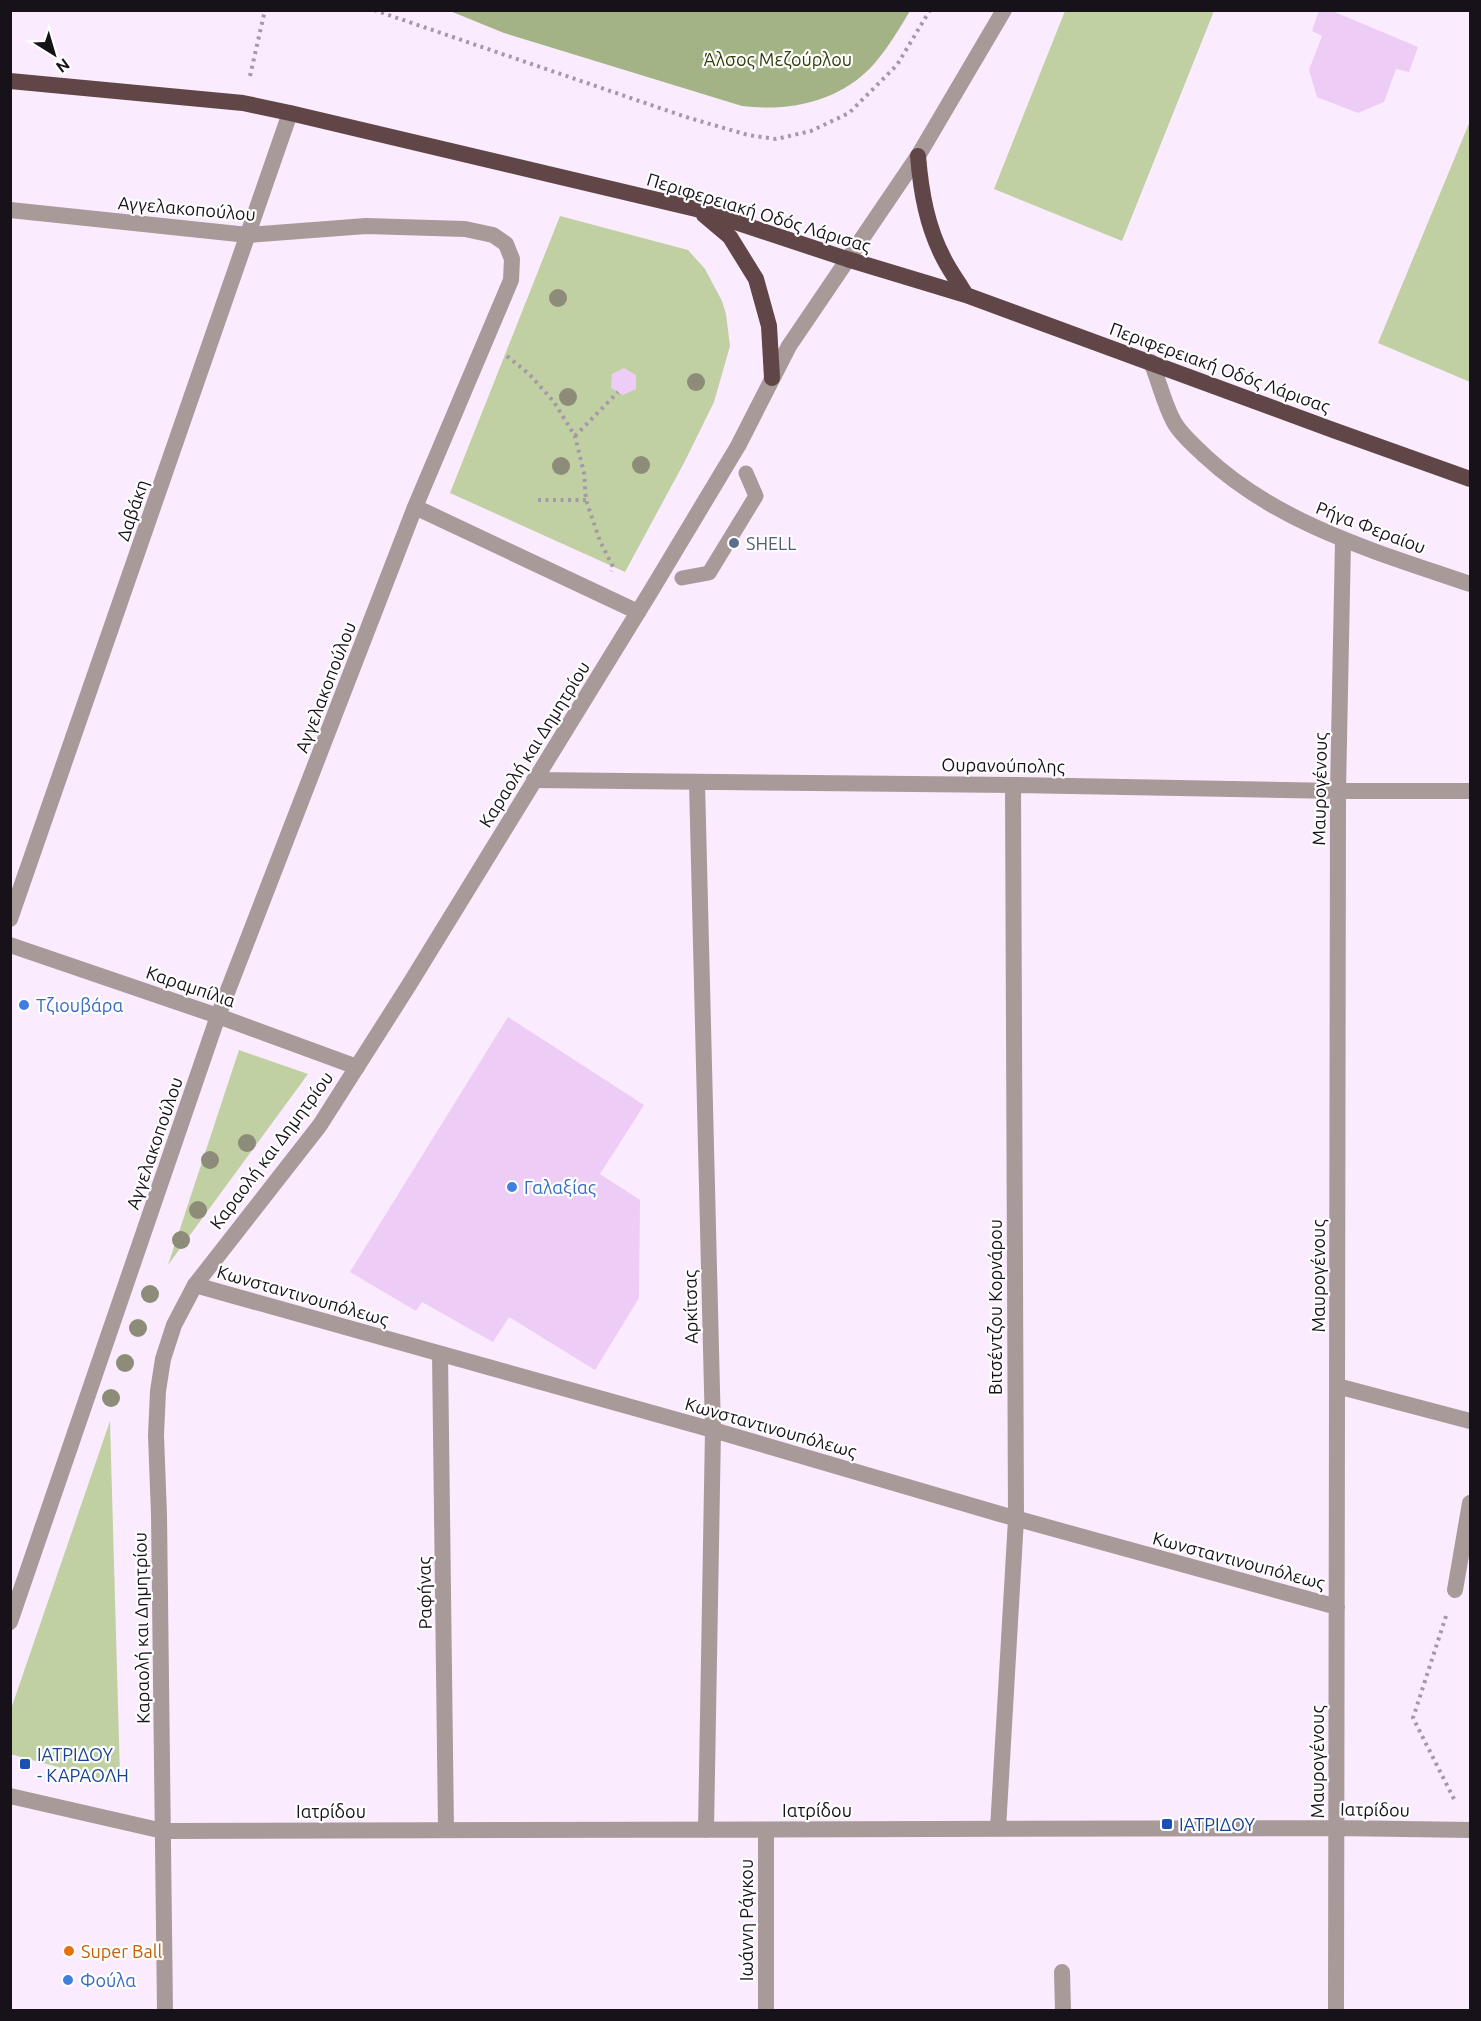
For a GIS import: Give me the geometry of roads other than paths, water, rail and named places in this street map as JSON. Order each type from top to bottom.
[{"type":"highway","name":"Περιφερειακή Οδός Λάρισας","points":[[10,81],[243,103],[290,112],[696,209],[847,259],[966,295],[1470,478]]},
{"type":"highway","points":[[918,156],[920,186],[929,224],[943,259],[966,295]]},
{"type":"highway","points":[[696,209],[730,237],[756,279],[769,326],[772,378]]},
{"type":"street","name":"Καραολή και Δημητρίου","points":[[165,2010],[156,1435],[158,1391],[163,1359],[174,1326],[195,1285],[320,1125],[357,1067],[738,446],[789,346],[918,156],[1005,10]]},
{"type":"street","name":"Δαβάκη","points":[[10,919],[290,112]]},
{"type":"street","name":"Αγγελακοπούλου","points":[[10,210],[248,235],[366,226],[465,229],[493,235],[506,244],[512,259],[511,280],[415,507],[218,1016],[10,1622]]},
{"type":"street","name":"Ρήγα Φεραίου","points":[[1151,362],[1174,422],[1214,464],[1247,490],[1293,518],[1343,541],[1470,584]]},
{"type":"street","points":[[415,507],[638,612]]},
{"type":"street","name":"Μαυρογένους","points":[[1336,2010],[1338,791],[1343,541]]},
{"type":"street","name":"Ουρανούπολης","points":[[534,780],[1470,791]]},
{"type":"street","name":"Αρκίτσας","points":[[697,782],[712,1430],[706,1830]]},
{"type":"street","name":"Βιτσέντζου Κορνάρου","points":[[998,1829],[1016,1519],[1013,785]]},
{"type":"street","name":"Καραμπίλια","points":[[10,945],[218,1016],[357,1067]]},
{"type":"street","name":"Κωνσταντινουπόλεως","points":[[195,1285],[712,1430],[1016,1519],[1337,1607]]},
{"type":"street","name":"Ραφήνας","points":[[440,1354],[446,1830]]},
{"type":"street","points":[[1337,1386],[1470,1421]]},
{"type":"street","points":[[1455,1590],[1470,1503]]},
{"type":"street","name":"Ιατρίδου","points":[[10,1796],[163,1831],[1336,1828],[1470,1830]]},
{"type":"street","name":"Ιωάννη Ράγκου","points":[[766,1830],[766,2010]]},
{"type":"street","points":[[1062,1972],[1063,2010]]},
{"type":"lane","points":[[682,579],[709,573],[756,496],[746,473]]},
{"type":"place","name":"SHELL","points":[[734,543]]},
{"type":"place","name":"Τζιουβάρα","points":[[24,1005]]},
{"type":"place","name":"Γαλαξίας","points":[[512,1187]]},
{"type":"place","name":"ΙΑΤΡΙΔΟΥ - ΚΑΡΑΟΛΗ","points":[[25,1764]]},
{"type":"place","name":"ΙΑΤΡΙΔΟΥ","points":[[1167,1824]]},
{"type":"place","name":"Super Ball","points":[[69,1951]]},
{"type":"place","name":"Φούλα","points":[[68,1980]]},
{"type":"park label","name":"Άλσος Μεζούρλου","points":[[778,59]]}]
